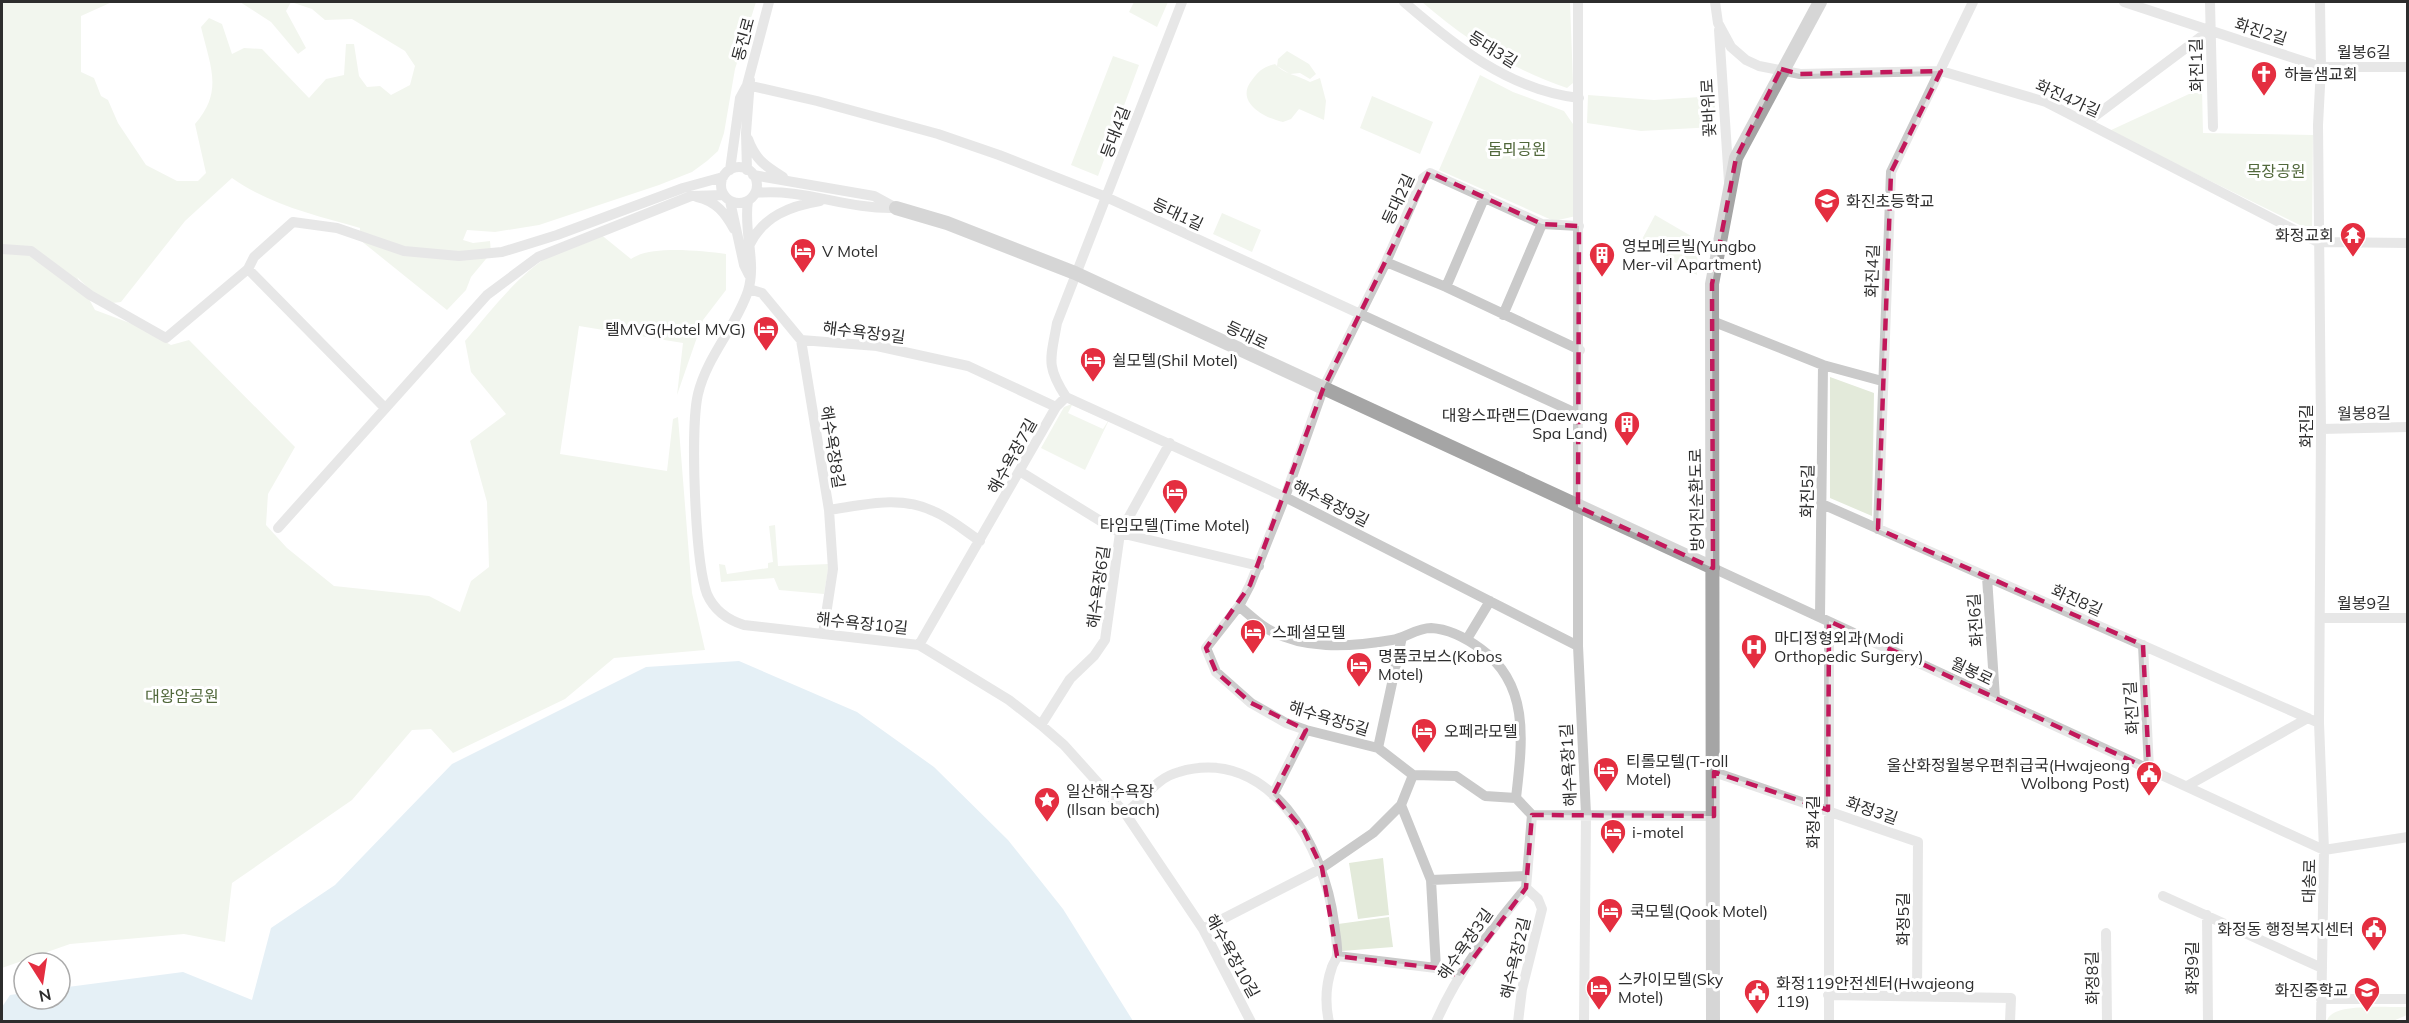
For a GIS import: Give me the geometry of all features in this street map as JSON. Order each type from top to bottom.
[{"type":"main road","name":"방어진순환도로","points":[[1713,1022],[1712,284],[1736,158],[1781,69],[1820,2]]},
{"type":"main road","name":"등대로","points":[[896,208],[947,223],[1076,273],[1713,568]]},
{"type":"street","name":"동진로","points":[[749,82],[769,2]]},
{"type":"street","name":"등대4길","points":[[1076,273],[1182,2]]},
{"type":"street","name":"등대3길","points":[[1404,2],[1460,48],[1488,66],[1519,83],[1558,96],[1579,98]]},
{"type":"street","points":[[1578,2],[1580,350],[1578,507]]},
{"type":"street","name":"꽃바위로","points":[[1715,2],[1729,191]]},
{"type":"street","name":"화진4길","points":[[1878,529],[1891,172],[1973,2]]},
{"type":"street","name":"화진2길","points":[[2124,2],[2321,67]]},
{"type":"street","name":"화진1길","points":[[2210,2],[2212,127]]},
{"type":"street","name":"화진길","points":[[2320,2],[2321,67],[2318,125],[2321,429],[2319,723],[2325,850]]},
{"type":"street","name":"꽃바위로","points":[[1718,23],[1731,47],[1746,60],[1759,66],[1781,69]]},
{"type":"street","points":[[2087,123],[2210,30]]},
{"type":"street","name":"월봉6길","points":[[2321,67],[2408,67]]},
{"type":"street","name":"화진4가길","points":[[1781,69],[1800,74],[1941,71],[2046,102],[2318,242]]},
{"type":"street","points":[[749,82],[746,133],[750,172],[756,185],[746,210],[752,264],[749,276]]},
{"type":"street","points":[[749,82],[740,98],[727,174],[721,185],[727,198],[744,265],[749,276]]},
{"type":"street","name":"등대1길","points":[[749,82],[938,134],[1106,197],[1580,415]]},
{"type":"street","points":[[746,133],[756,157],[763,166],[786,179]]},
{"type":"street","points":[[2,249],[31,250],[90,295],[166,338],[248,269],[254,257],[293,222],[337,228],[404,251],[459,256],[513,248],[617,214],[683,188],[727,174],[750,172],[874,196],[896,208]]},
{"type":"street","name":"등대2길","points":[[1323,389],[1386,262],[1423,178],[1429,172],[1542,224],[1579,226]]},
{"type":"street","points":[[278,528],[384,407],[487,295],[538,257],[691,196],[727,198],[741,203],[751,197],[793,192],[866,208],[896,208]]},
{"type":"street","points":[[691,196],[715,204],[724,213],[739,239]]},
{"type":"street","points":[[1446,286],[1485,196]]},
{"type":"street","points":[[750,244],[765,222],[782,211],[801,204],[827,200]]},
{"type":"street","points":[[1503,315],[1542,224]]},
{"type":"street","points":[[2318,242],[2408,243]]},
{"type":"street","points":[[1386,262],[1446,286],[1580,350]]},
{"type":"street","points":[[248,269],[384,407]]},
{"type":"street","points":[[1066,397],[1052,376],[1051,358],[1057,323],[1076,273]]},
{"type":"street","name":"해수욕장10길","points":[[749,276],[749,289],[707,368],[698,393],[694,434],[703,576],[708,595],[717,609],[730,621],[744,625],[919,645],[1008,700],[1041,725],[1064,746],[1125,813],[1203,929],[1251,1022]]},
{"type":"street","points":[[749,289],[762,293],[801,340]]},
{"type":"street","points":[[1712,321],[1823,365],[1882,381]]},
{"type":"street","name":"해수욕장9길","points":[[801,340],[876,346],[968,366],[1056,407]]},
{"type":"street","name":"해수욕장8길","points":[[801,340],[829,510],[833,569],[823,634]]},
{"type":"street","name":"화진5길","points":[[1823,365],[1822,504],[1825,620]]},
{"type":"street","name":"해수욕장5길","points":[[1323,389],[1259,566],[1239,606],[1206,648],[1216,672],[1251,703],[1286,723],[1378,748],[1413,775]]},
{"type":"street","name":"해수욕장7길","points":[[919,645],[1021,472],[1056,407],[1066,397]]},
{"type":"street","name":"해수욕장9길","points":[[1066,397],[1285,497],[1578,646]]},
{"type":"street","name":"월봉8길","points":[[2321,429],[2408,427]]},
{"type":"street","name":"해수욕장6길","points":[[1041,725],[1070,679],[1094,656],[1106,640],[1120,533],[1170,443]]},
{"type":"street","points":[[1021,472],[1120,533],[1259,566]]},
{"type":"street","points":[[829,510],[880,502],[906,503],[933,511],[980,541]]},
{"type":"street","name":"화진8길","points":[[1822,504],[2319,723]]},
{"type":"street","name":"해수욕장1길","points":[[1578,507],[1578,646],[1586,813],[1584,1022]]},
{"type":"street","name":"월봉로","points":[[1713,568],[2325,850]]},
{"type":"street","name":"화진6길","points":[[1987,577],[1995,698]]},
{"type":"street","points":[[1467,639],[1490,602]]},
{"type":"street","points":[[1239,606],[1264,627],[1302,641],[1350,646],[1402,637],[1429,628],[1448,631],[1467,639],[1494,658],[1511,682],[1518,702],[1522,734],[1516,798]]},
{"type":"street","name":"월봉9길","points":[[2320,618],[2408,618]]},
{"type":"street","name":"화정4길","points":[[1825,620],[1829,1022]]},
{"type":"street","points":[[1378,748],[1402,637]]},
{"type":"street","name":"화진7길","points":[[2143,645],[2149,769]]},
{"type":"street","points":[[2187,786],[2308,718]]},
{"type":"street","points":[[1273,795],[1306,730]]},
{"type":"street","points":[[1125,813],[1161,780],[1178,772],[1199,768],[1222,769],[1244,776],[1287,807],[1304,831],[1322,868],[1332,913],[1337,956],[1328,988],[1329,1022]]},
{"type":"street","name":"화정3길","points":[[1714,772],[1918,843]]},
{"type":"street","points":[[1203,929],[1322,868],[1373,833],[1401,805],[1413,775],[1456,776],[1485,796],[1516,798],[1532,815],[1586,813],[1714,816]]},
{"type":"street","points":[[1401,805],[1431,880],[1436,968]]},
{"type":"street","points":[[1526,888],[1532,815]]},
{"type":"street","points":[[2325,850],[2408,837]]},
{"type":"street","name":"화정5길","points":[[1917,996],[1918,843]]},
{"type":"street","name":"대송로","points":[[2320,1022],[2325,850]]},
{"type":"street","points":[[1431,880],[1526,876]]},
{"type":"street","name":"해수욕장3길","points":[[1436,1022],[1460,976],[1484,938],[1526,888]]},
{"type":"street","name":"해수욕장2길","points":[[1518,1022],[1522,989],[1542,909],[1538,898],[1526,888]]},
{"type":"street","points":[[2163,896],[2322,968]]},
{"type":"street","name":"화정9길","points":[[2207,915],[2208,1022]]},
{"type":"street","name":"화정8길","points":[[2106,933],[2108,1022]]},
{"type":"street","points":[[1337,956],[1436,968],[1460,976]]},
{"type":"street","points":[[1828,995],[2011,998],[2010,1022]]},
{"type":"street","points":[[2321,999],[2408,999]]},
{"type":"highlighted area","points":[[1781,69],[1800,74],[1941,71],[1891,172],[1878,529],[2143,645],[2149,769],[1829,621],[1828,810],[1714,772],[1714,816],[1532,815],[1526,888],[1460,976],[1436,968],[1337,956],[1322,868],[1304,831],[1273,795],[1306,730],[1251,703],[1216,672],[1206,648],[1250,585],[1323,389],[1429,172],[1542,224],[1579,226],[1578,507],[1713,568],[1712,284],[1736,158]]},
{"type":"green space","name":"대왕암공원","points":[[2,2],[112,2],[81,16],[81,72],[94,78],[101,96],[108,100],[118,123],[146,165],[177,181],[198,181],[206,173],[195,124],[204,112],[212,89],[211,66],[201,27],[209,18],[222,24],[232,54],[244,48],[262,49],[309,98],[326,79],[344,75],[346,44],[354,44],[359,76],[367,87],[380,86],[391,95],[410,85],[415,66],[405,51],[352,19],[325,20],[312,9],[291,2],[756,2],[735,69],[724,133],[718,151],[692,172],[539,225],[495,232],[467,230],[463,240],[473,243],[490,241],[491,253],[471,277],[466,290],[447,310],[360,240],[360,228],[277,202],[232,178],[185,221],[121,302],[104,304],[77,277],[95,310],[138,326],[171,345],[189,340],[295,447],[268,494],[266,525],[287,548],[334,586],[429,596],[460,612],[471,581],[489,567],[487,502],[470,441],[506,414],[471,372],[465,341],[510,289],[536,265],[565,247],[599,233],[631,259],[663,250],[726,254],[726,290],[703,320],[677,395],[683,343],[579,326],[560,454],[667,471],[673,419],[678,417],[692,593],[705,650],[614,658],[565,699],[453,753],[431,729],[412,730],[352,800],[232,883],[225,942],[184,934],[70,944],[50,951],[12,951],[12,964],[2,968]]},
{"type":"green space","points":[[240,2],[291,2],[286,11],[306,48],[298,54],[271,22]]},
{"type":"green space","points":[[1134,2],[1168,2],[1157,27],[1129,12]]},
{"type":"green space","points":[[1422,2],[1570,2],[1573,83],[1567,88],[1508,62],[1472,41]]},
{"type":"green space","points":[[1287,51],[1309,64],[1316,74],[1310,79],[1300,73],[1290,74],[1277,66],[1278,59]]},
{"type":"green space","points":[[1113,56],[1139,65],[1098,176],[1071,165]]},
{"type":"green space","points":[[1275,64],[1286,72],[1310,82],[1320,78],[1326,101],[1324,120],[1299,109],[1291,119],[1283,122],[1268,117],[1254,108],[1249,102],[1247,88],[1259,72]]},
{"type":"green space","name":"돔뫼공원","points":[[1480,75],[1513,92],[1564,111],[1573,124],[1576,216],[1554,221],[1439,170]]},
{"type":"green space","name":"목장공원","points":[[2202,88],[2203,133],[2313,135],[2312,231],[2109,131]]},
{"type":"green space","points":[[1588,95],[1654,100],[1715,96],[1715,127],[1641,131],[1587,123]]},
{"type":"green space","points":[[1372,96],[1433,122],[1420,154],[1360,128]]},
{"type":"green space","points":[[1222,213],[1261,230],[1252,252],[1213,234]]},
{"type":"green space","points":[[1655,215],[1698,240],[1697,275],[1640,243]]},
{"type":"green space","points":[[1830,377],[1874,393],[1872,516],[1830,498]]},
{"type":"green space","points":[[1072,404],[1109,420],[1085,470],[1041,448],[1064,407]],"holes":[[[1072,405],[1108,421],[1103,429],[1068,413]]]},
{"type":"green space","points":[[775,525],[778,566],[829,564],[824,594],[779,590],[774,578],[721,582],[719,564],[725,565],[727,574],[768,568],[768,563],[773,562],[769,526]]},
{"type":"green space","points":[[1383,858],[1389,915],[1358,919],[1349,863]]},
{"type":"green space","points":[[1389,917],[1393,947],[1342,951],[1338,924]]},
{"type":"green space","name":"화진중학교","points":[[2407,1007],[2407,1015],[2393,1021],[2327,1021],[2331,1015],[2350,1008]]},
{"type":"water","points":[[739,661],[857,712],[934,767],[1008,840],[1063,909],[1133,1021],[2,1021],[2,1007],[10,995],[12,995],[12,1011],[72,1011],[72,986],[183,972],[252,1000],[271,928],[335,885],[452,764],[646,667]]},
{"type":"place","name":"하늘샘교회","points":[[2264,97]]},
{"type":"place","name":"화진초등학교","points":[[1827,224]]},
{"type":"place","name":"화정교회","points":[[2353,258]]},
{"type":"place","name":"V Motel","points":[[803,274]]},
{"type":"place","name":"영보메르빌(Yungbo Mer-vil Apartment)","points":[[1602,278]]},
{"type":"place","name":"텔MVG(Hotel MVG)","points":[[766,352]]},
{"type":"place","name":"쉴모텔(Shil Motel)","points":[[1093,383]]},
{"type":"place","name":"대왕스파랜드(Daewang Spa Land)","points":[[1627,447]]},
{"type":"place","name":"타임모텔(Time Motel)","points":[[1175,515]]},
{"type":"place","name":"스페셜모텔","points":[[1253,655]]},
{"type":"place","name":"마디정형외과(Modi Orthopedic Surgery)","points":[[1754,670]]},
{"type":"place","name":"명품코보스(Kobos Motel)","points":[[1359,688]]},
{"type":"place","name":"오페라모텔","points":[[1424,754]]},
{"type":"place","name":"티롤모텔(T-roll Motel)","points":[[1606,793]]},
{"type":"place","name":"울산화정월봉우편취급국(Hwajeong Wolbong Post)","points":[[2149,797]]},
{"type":"place","name":"일산해수욕장 (Ilsan beach)","points":[[1047,823]]},
{"type":"place","name":"i-motel","points":[[1613,855]]},
{"type":"place","name":"쿡모텔(Qook Motel)","points":[[1610,934]]},
{"type":"place","name":"화정동 행정복지센터","points":[[2374,952]]},
{"type":"place","name":"스카이모텔(Sky Motel)","points":[[1599,1011]]},
{"type":"place","name":"화진중학교","points":[[2367,1013]]},
{"type":"place","name":"화정119안전센터(Hwajeong 119)","points":[[1757,1015]]}]
